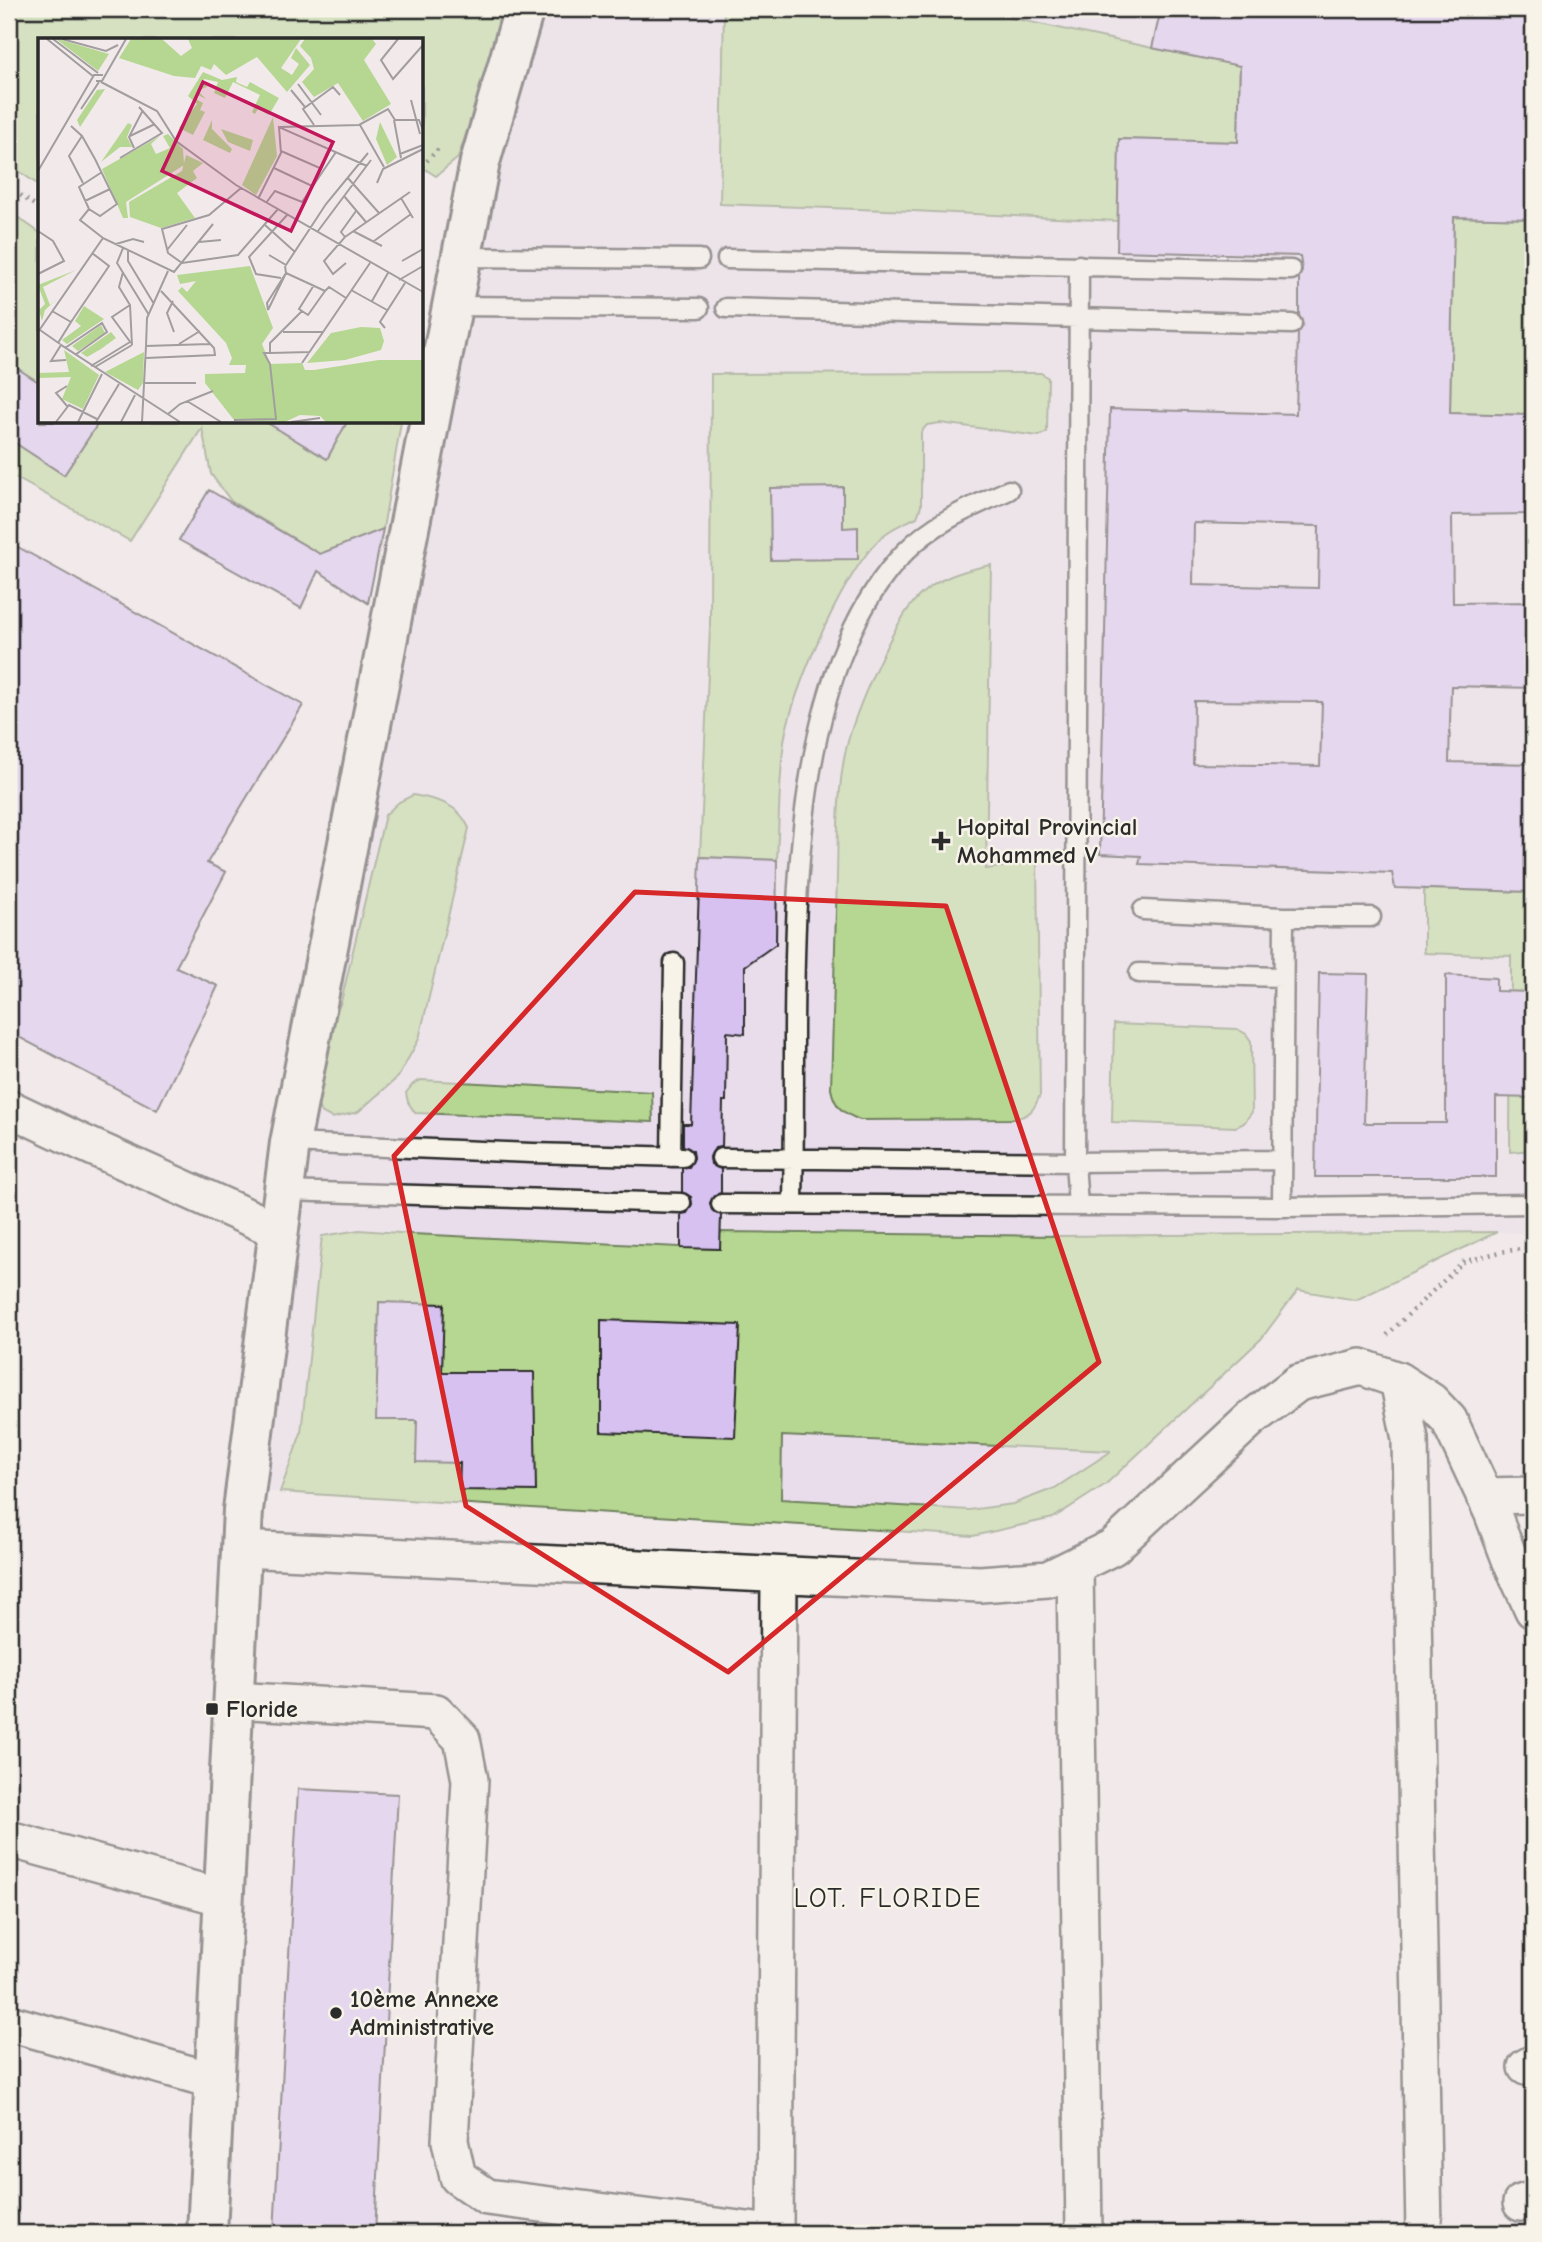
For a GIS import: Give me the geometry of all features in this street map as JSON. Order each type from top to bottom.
[{"type":"street","points":[[207,2233],[240,1549],[246,1480],[290,1143],[460,257],[480,162],[524,9]]},
{"type":"street","points":[[9,1108],[279,1231]]},
{"type":"street","points":[[240,1549],[980,1584],[1048,1579],[1113,1547],[1252,1418],[1297,1383],[1361,1367],[1398,1380],[1432,1401],[1449,1420],[1485,1496],[1533,1611]]},
{"type":"street","points":[[1398,1380],[1410,1440],[1424,2233]]},
{"type":"street","points":[[1485,1496],[1533,1495]]},
{"type":"street","points":[[1075,1566],[1084,2233]]},
{"type":"street","points":[[234,1700],[436,1712],[462,1740],[470,1780],[450,2141],[458,2177],[487,2197],[772,2233],[779,1575]]},
{"type":"street","points":[[9,1839],[224,1898]]},
{"type":"street","points":[[9,2023],[215,2081]]},
{"type":"lane","points":[[460,257],[699,259]]},
{"type":"lane","points":[[727,259],[1291,270]]},
{"type":"lane","points":[[1078,1206],[1075,1162],[1079,265]]},
{"type":"lane","points":[[450,306],[699,308]]},
{"type":"lane","points":[[726,308],[1292,324]]},
{"type":"lane","points":[[793,1204],[795,949],[801,838],[816,747],[829,692],[850,638],[873,593],[903,554],[927,531],[954,515],[1009,490]]},
{"type":"lane","points":[[1143,911],[1284,917],[1371,917]]},
{"type":"lane","points":[[1282,1207],[1284,917]]},
{"type":"lane","points":[[290,1143],[677,1157],[674,963]]},
{"type":"lane","points":[[1139,973],[1282,976]]},
{"type":"lane","points":[[722,1158],[1075,1162],[1282,1160]]},
{"type":"lane","points":[[284,1191],[681,1203]]},
{"type":"lane","points":[[721,1204],[1282,1207],[1533,1204]]},
{"type":"path","points":[[9,187],[38,208]]},
{"type":"path","points":[[1361,1367],[1396,1324],[1463,1262],[1533,1247]]},
{"type":"highlighted area","points":[[635,892],[946,906],[1099,1362],[728,1672],[466,1506],[394,1156]]},
{"type":"shaded area","name":"Hopital Provincial Mohammed V","points":[[524,9],[1533,9],[1533,1234],[1497,1232],[1356,1300],[1298,1290],[1261,1339],[1106,1484],[1053,1518],[973,1536],[245,1490],[290,1143]]},
{"type":"green space","points":[[9,9],[504,9],[493,54],[458,158],[436,176],[424,168],[424,38],[38,38],[38,185],[9,164]]},
{"type":"green space","points":[[724,9],[969,9],[1195,57],[1206,9],[1241,9],[1238,142],[1120,139],[1118,221],[720,204]]},
{"type":"green space","points":[[9,211],[38,232],[38,424],[401,424],[383,529],[320,554],[231,501],[211,474],[202,428],[130,541],[9,474]]},
{"type":"green space","points":[[1454,217],[1533,219],[1533,415],[1450,413]]},
{"type":"green space","points":[[1041,373],[1048,378],[1047,432],[1039,436],[940,423],[927,425],[921,432],[921,506],[917,517],[888,532],[872,547],[856,569],[839,597],[809,661],[798,692],[784,742],[777,860],[700,857],[710,627],[711,374]]},
{"type":"green space","points":[[991,565],[986,869],[1037,862],[1040,1095],[1031,1112],[1013,1119],[860,1120],[841,1109],[831,1089],[838,815],[845,754],[875,671],[909,608],[927,589],[944,579]]},
{"type":"green space","points":[[413,795],[439,801],[453,808],[469,828],[419,1039],[398,1077],[358,1112],[332,1118],[321,1112],[314,1099],[324,1040],[341,1002],[385,815],[399,802]]},
{"type":"green space","points":[[1424,889],[1533,892],[1533,1150],[1510,1152],[1511,956],[1424,953]]},
{"type":"green space","points":[[1114,1024],[1237,1029],[1246,1034],[1251,1041],[1252,1112],[1244,1123],[1236,1127],[1112,1122]]},
{"type":"green space","points":[[421,1080],[652,1092],[653,1122],[415,1113],[406,1093],[413,1084]]},
{"type":"green space","points":[[359,1230],[720,1249],[720,1232],[1058,1236],[1497,1232],[1356,1300],[1298,1290],[1261,1339],[1106,1484],[1053,1518],[973,1536],[280,1492],[301,1433],[322,1236]],"holes":[[[782,1436],[1110,1451],[1055,1488],[1013,1504],[969,1510],[781,1499]]]},
{"type":"building","points":[[1161,9],[1533,9],[1533,219],[1454,217],[1450,413],[1533,415],[1533,514],[1452,515],[1453,603],[1533,602],[1533,688],[1451,686],[1449,762],[1533,764],[1533,892],[1395,888],[1392,873],[1139,864],[1141,856],[1100,854],[1110,409],[1296,414],[1298,333],[1303,325],[1299,315],[1299,277],[1302,270],[1300,256],[1117,251],[1119,139],[1238,142],[1240,66],[1152,48]],"holes":[[[1194,523],[1319,526],[1318,588],[1193,585]],[[1194,701],[1322,702],[1320,766],[1193,764]]]},
{"type":"building","points":[[9,363],[38,382],[38,424],[98,424],[64,475],[9,439]]},
{"type":"building","points":[[269,424],[346,424],[327,459]]},
{"type":"building","points":[[843,487],[843,528],[858,527],[858,559],[771,560],[770,488]]},
{"type":"building","points":[[209,490],[320,554],[383,529],[368,603],[318,571],[301,608],[179,540]]},
{"type":"building","points":[[9,542],[303,705],[207,863],[226,872],[176,967],[218,986],[157,1110],[9,1032]]},
{"type":"building","points":[[700,857],[777,860],[776,944],[745,966],[745,1034],[727,1032],[722,1147],[715,1148],[710,1157],[711,1164],[721,1169],[721,1193],[715,1195],[710,1203],[712,1210],[721,1215],[720,1249],[681,1248],[681,1214],[687,1213],[692,1204],[691,1197],[682,1192],[682,1168],[689,1167],[694,1158],[693,1151],[683,1146],[683,1124],[691,1124]]},
{"type":"building","points":[[1319,973],[1368,974],[1364,1123],[1446,1123],[1446,975],[1496,978],[1496,991],[1533,992],[1533,1098],[1496,1097],[1496,1177],[1315,1177]]},
{"type":"building","points":[[379,1302],[444,1304],[442,1372],[534,1372],[536,1491],[459,1490],[460,1463],[416,1462],[417,1420],[376,1420]]},
{"type":"building","points":[[601,1320],[740,1325],[735,1437],[601,1432]]},
{"type":"building","name":"10ème Annexe Administrative","points":[[298,1789],[398,1794],[375,2233],[274,2233]]},
{"type":"place","name":"Hopital Provincial Mohammed V","points":[[941,841]]},
{"type":"place","name":"Floride","points":[[212,1709]]},
{"type":"place","name":"10ème Annexe Administrative","points":[[336,2013]]},
{"type":"district","name":"LOT. FLORIDE","points":[[888,1897]]}]
